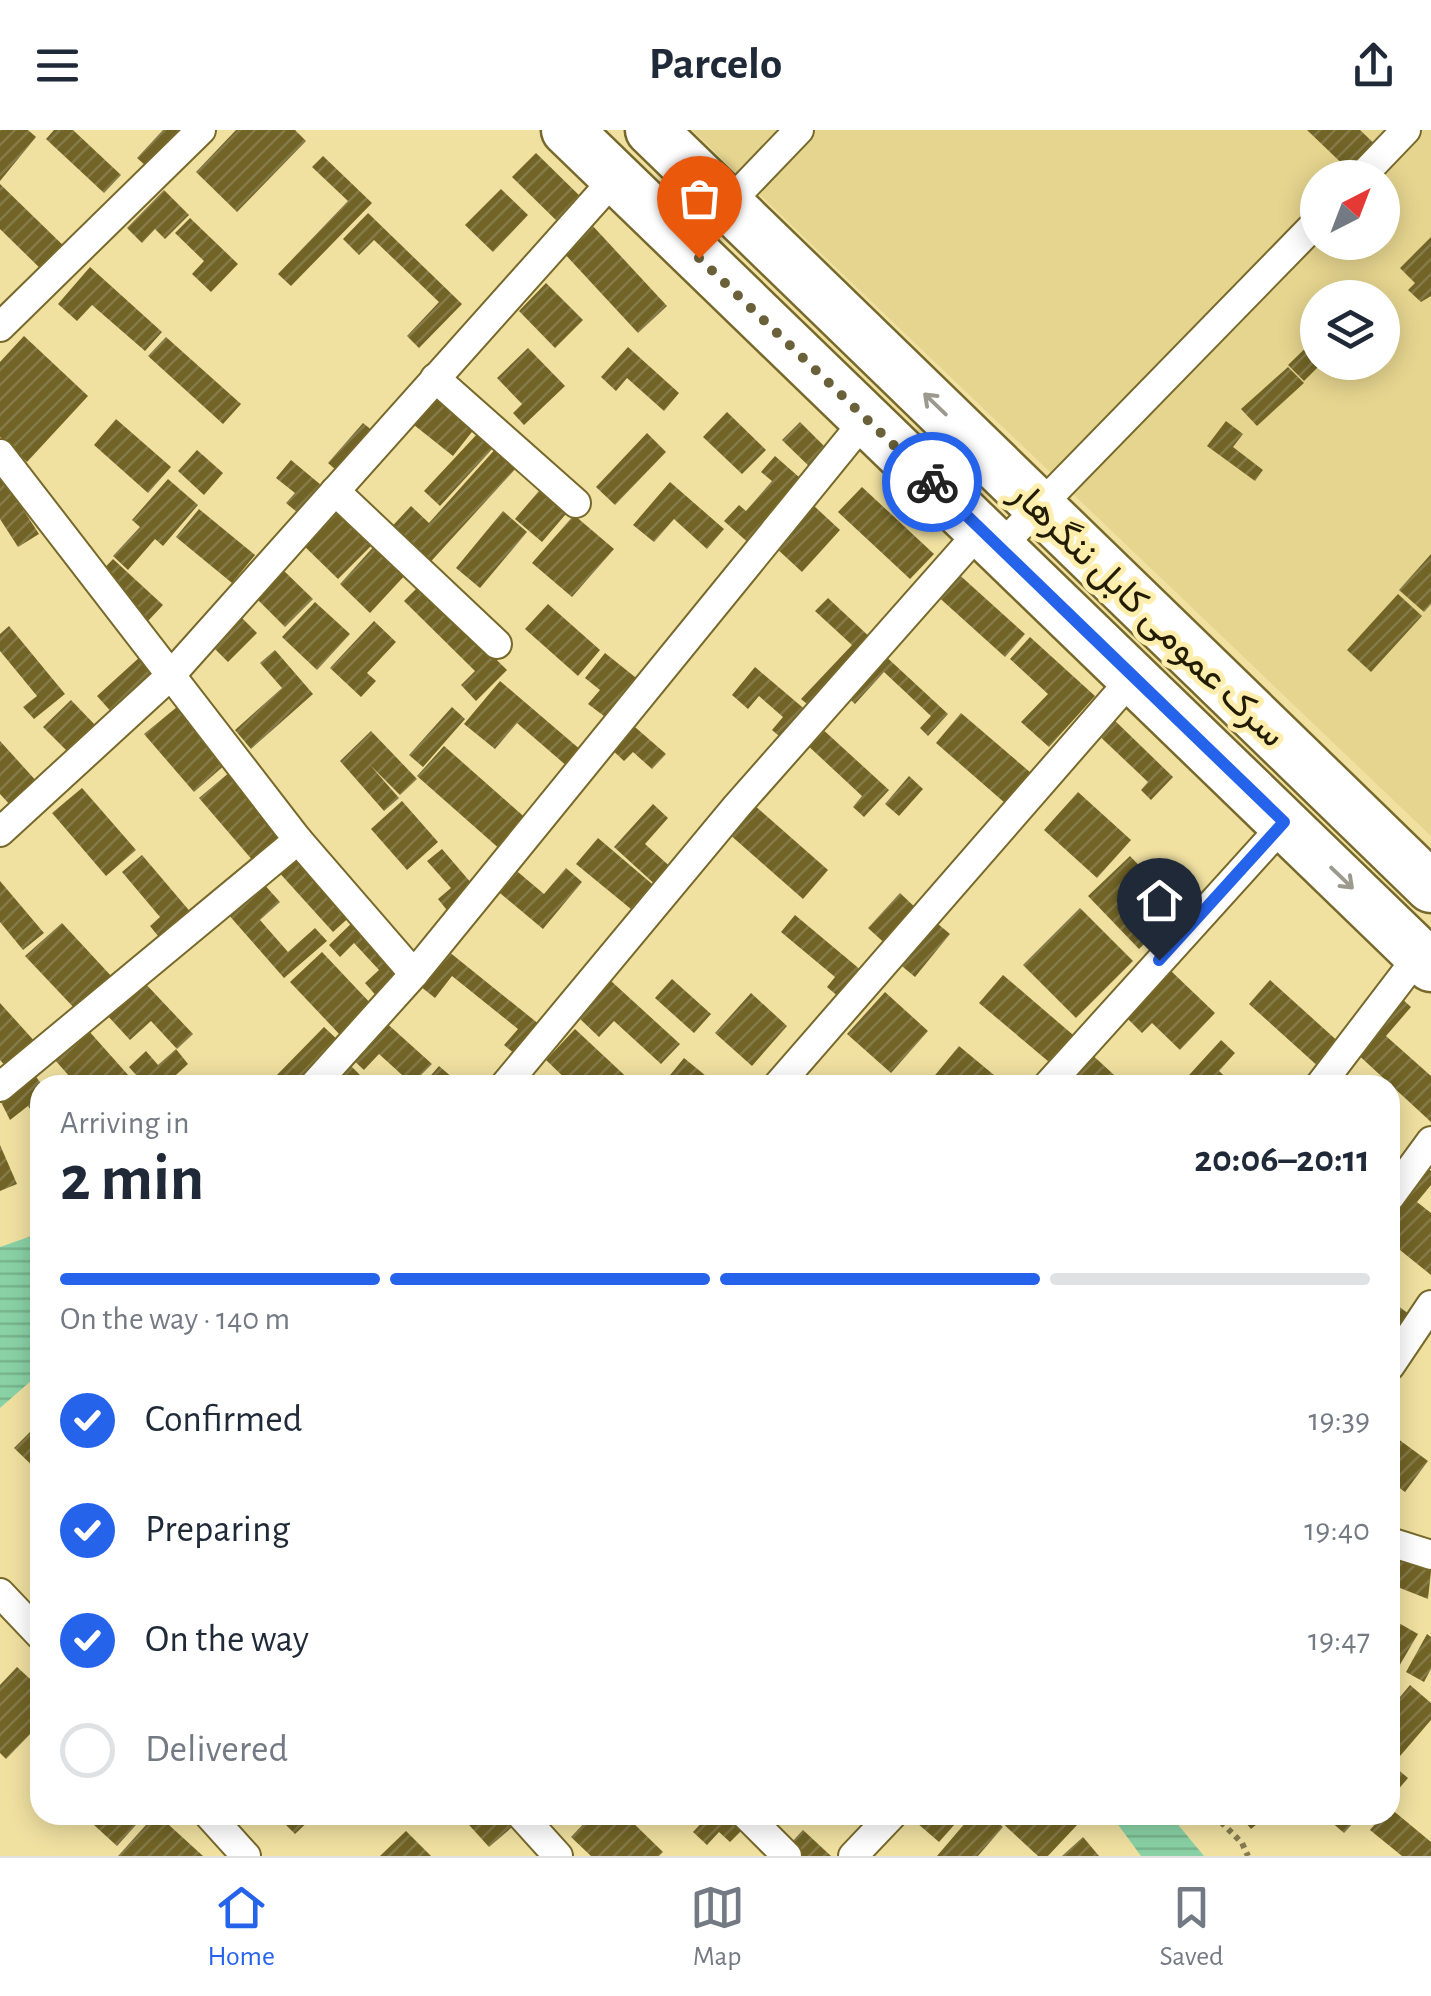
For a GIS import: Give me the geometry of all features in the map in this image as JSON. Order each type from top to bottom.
[{"type":"highway","name":"سرک عمومی کابل ننگرهار","points":[[567,130],[1425,960]]},
{"type":"highway","name":"سرک عمومی کابل ننگرهار","points":[[651,130],[1431,887]]},
{"type":"street","points":[[0,326],[201,130]]},
{"type":"street","points":[[728,204],[799,130]]},
{"type":"street","points":[[1377,160],[1406,130]]},
{"type":"street","points":[[0,832],[170,676],[616,178]]},
{"type":"street","points":[[513,1075],[737,806],[991,539],[1040,506],[1300,239]]},
{"type":"street","points":[[436,378],[576,503]]},
{"type":"street","points":[[323,1075],[414,974],[866,420]]},
{"type":"street","points":[[0,454],[298,840],[414,974]]},
{"type":"street","points":[[334,491],[497,644]]},
{"type":"street","points":[[787,1075],[1134,675]]},
{"type":"street","points":[[1057,1075],[1284,822]]},
{"type":"street","points":[[0,1087],[298,840]]},
{"type":"street","points":[[1328,1075],[1425,960]]},
{"type":"street","points":[[1400,1184],[1431,1142]]},
{"type":"street","points":[[1400,1351],[1431,1304]]},
{"type":"street","points":[[1400,1545],[1431,1555]]},
{"type":"street","points":[[0,1593],[30,1624]]},
{"type":"street","points":[[218,1825],[246,1856]]},
{"type":"street","points":[[530,1825],[558,1856]]},
{"type":"street","points":[[756,1825],[787,1856]]},
{"type":"street","points":[[854,1856],[883,1825]]},
{"type":"path","points":[[1224,1825],[1242,1843],[1248,1856]]},
{"type":"shaded area","points":[[692,130],[1431,130],[1431,836]]},
{"type":"shaded area","points":[[30,1236],[30,1382],[0,1408],[0,1247]]},
{"type":"shaded area","points":[[1118,1825],[1178,1825],[1204,1856],[1141,1856]]},
{"type":"building","points":[[0,130],[28,130],[36,137],[0,181]]},
{"type":"building","points":[[54,130],[73,130],[121,175],[104,193],[46,139]]},
{"type":"building","points":[[163,130],[179,130],[186,136],[153,172],[137,158]]},
{"type":"building","points":[[236,130],[295,130],[306,141],[237,212],[196,172]]},
{"type":"building","points":[[1307,130],[1360,130],[1382,151],[1373,160],[1338,160]]},
{"type":"building","points":[[536,153],[586,202],[562,226],[512,177]]},
{"type":"building","points":[[323,156],[372,203],[291,286],[278,274],[348,201],[312,167]]},
{"type":"building","points":[[0,184],[71,253],[48,276],[0,229]]},
{"type":"building","points":[[501,189],[528,215],[493,252],[465,225]]},
{"type":"building","points":[[164,190],[189,215],[165,239],[155,229],[142,243],[127,228]]},
{"type":"building","points":[[368,213],[462,304],[419,348],[407,336],[439,302],[374,240],[359,255],[343,239]]},
{"type":"building","points":[[190,218],[238,264],[211,292],[192,274],[204,261],[175,233]]},
{"type":"building","points":[[591,224],[667,306],[638,333],[562,251]]},
{"type":"building","points":[[1431,237],[1431,296],[1421,302],[1408,290],[1415,283],[1400,268]]},
{"type":"building","points":[[90,267],[162,332],[145,351],[92,305],[77,321],[58,304]]},
{"type":"building","points":[[546,283],[583,320],[555,348],[519,311]]},
{"type":"building","points":[[24,336],[88,396],[27,462],[0,437],[0,362]]},
{"type":"building","points":[[166,337],[241,404],[223,424],[148,356]]},
{"type":"building","points":[[628,347],[679,393],[664,411],[627,378],[616,391],[601,377]]},
{"type":"building","points":[[528,348],[565,386],[524,425],[513,413],[522,404],[497,378]]},
{"type":"building","points":[[1300,353],[1300,377],[1288,365]]},
{"type":"building","points":[[1288,367],[1304,383],[1257,426],[1241,409]]},
{"type":"building","points":[[432,393],[475,428],[453,456],[409,421]]},
{"type":"building","points":[[727,412],[766,450],[742,474],[703,437]]},
{"type":"building","points":[[116,419],[171,467],[148,493],[94,445]]},
{"type":"building","points":[[1226,421],[1243,434],[1233,447],[1263,470],[1255,481],[1207,446]]},
{"type":"building","points":[[800,422],[833,455],[816,473],[782,440]]},
{"type":"building","points":[[363,423],[379,436],[344,477],[328,463]]},
{"type":"building","points":[[478,433],[494,447],[440,506],[424,491]]},
{"type":"building","points":[[647,433],[666,452],[615,505],[596,487]]},
{"type":"building","points":[[498,446],[519,465],[424,569],[385,534],[411,506],[429,523]]},
{"type":"building","points":[[197,450],[223,473],[204,495],[178,471]]},
{"type":"building","points":[[775,456],[808,485],[753,547],[724,521],[739,505],[746,511],[772,481],[761,472]]},
{"type":"building","points":[[291,460],[327,490],[304,518],[286,503],[295,493],[276,478]]},
{"type":"building","points":[[0,474],[39,534],[18,547],[0,519]]},
{"type":"building","points":[[168,479],[198,505],[163,546],[155,539],[128,570],[113,556],[140,527],[132,520]]},
{"type":"building","points":[[670,482],[724,529],[707,549],[674,519],[654,542],[633,525]]},
{"type":"building","points":[[544,485],[571,508],[542,542],[515,519]]},
{"type":"building","points":[[862,487],[934,554],[910,579],[838,512]]},
{"type":"building","points":[[337,505],[375,542],[338,579],[300,542]]},
{"type":"building","points":[[813,505],[840,530],[802,572],[775,547]]},
{"type":"building","points":[[199,509],[255,555],[232,583],[176,537]]},
{"type":"building","points":[[503,511],[527,532],[480,588],[456,568]]},
{"type":"building","points":[[574,515],[614,549],[572,597],[532,563]]},
{"type":"building","points":[[376,544],[407,573],[370,613],[340,584]]},
{"type":"building","points":[[1431,554],[1431,604],[1424,612],[1399,590]]},
{"type":"building","points":[[113,559],[163,605],[147,622],[97,576]]},
{"type":"building","points":[[281,568],[313,599],[285,627],[253,595]]},
{"type":"building","points":[[954,570],[1025,634],[1005,657],[934,593]]},
{"type":"building","points":[[420,585],[507,670],[476,701],[461,685],[475,671],[404,601]]},
{"type":"building","points":[[1398,594],[1422,616],[1371,672],[1347,650]]},
{"type":"building","points":[[828,598],[874,641],[812,708],[801,699],[852,645],[815,611]]},
{"type":"building","points":[[315,602],[350,634],[317,670],[282,637]]},
{"type":"building","points":[[548,604],[600,650],[578,676],[525,629]]},
{"type":"building","points":[[238,614],[257,633],[228,662],[209,643]]},
{"type":"building","points":[[374,621],[396,642],[367,673],[376,681],[361,697],[330,668]]},
{"type":"building","points":[[9,626],[65,694],[34,719],[23,707],[37,696],[0,651],[0,634]]},
{"type":"building","points":[[1030,637],[1095,696],[1049,747],[1021,722],[1048,694],[1010,659]]},
{"type":"building","points":[[275,650],[313,694],[251,749],[235,730],[282,688],[260,663]]},
{"type":"building","points":[[881,652],[948,714],[928,736],[920,728],[931,716],[884,672],[855,704],[843,693]]},
{"type":"building","points":[[605,653],[640,681],[608,719],[588,704],[600,690],[585,678]]},
{"type":"building","points":[[141,656],[159,677],[115,716],[97,696]]},
{"type":"building","points":[[755,667],[808,712],[785,741],[772,730],[783,717],[759,696],[748,709],[732,695]]},
{"type":"building","points":[[500,681],[582,751],[568,767],[517,723],[495,749],[464,724]]},
{"type":"building","points":[[71,700],[97,727],[70,754],[43,727]]},
{"type":"building","points":[[177,707],[226,764],[194,792],[144,734]]},
{"type":"building","points":[[452,707],[465,719],[423,767],[409,755]]},
{"type":"building","points":[[961,713],[1031,773],[1005,803],[936,743]]},
{"type":"building","points":[[1107,713],[1173,777],[1151,800],[1141,790],[1148,782],[1092,729]]},
{"type":"building","points":[[628,721],[666,754],[652,769],[633,752],[624,761],[607,745]]},
{"type":"building","points":[[819,726],[889,790],[864,817],[853,807],[862,796],[804,742]]},
{"type":"building","points":[[371,731],[417,779],[400,795],[370,765],[399,798],[384,811],[340,761]]},
{"type":"building","points":[[0,741],[39,784],[13,808],[0,794]]},
{"type":"building","points":[[444,746],[529,821],[502,851],[417,776]]},
{"type":"building","points":[[231,771],[286,834],[254,862],[199,798]]},
{"type":"building","points":[[909,776],[923,789],[899,816],[885,804]]},
{"type":"building","points":[[82,788],[136,850],[106,876],[52,813]]},
{"type":"building","points":[[1078,792],[1131,840],[1097,878],[1044,830]]},
{"type":"building","points":[[402,801],[438,842],[407,870],[371,829]]},
{"type":"building","points":[[653,804],[668,818],[645,844],[675,871],[659,888],[614,847]]},
{"type":"building","points":[[753,804],[828,870],[803,899],[728,833]]},
{"type":"building","points":[[598,838],[658,889],[637,914],[576,864]]},
{"type":"building","points":[[442,849],[478,891],[450,914],[438,899],[451,888],[427,861]]},
{"type":"building","points":[[297,850],[355,912],[333,932],[276,869]]},
{"type":"building","points":[[142,855],[193,915],[162,941],[150,926],[160,917],[122,872]]},
{"type":"building","points":[[1130,856],[1181,909],[1139,949],[1088,896]]},
{"type":"building","points":[[512,867],[544,894],[566,868],[582,882],[543,929],[494,888]]},
{"type":"building","points":[[0,881],[44,933],[23,950],[0,922]]},
{"type":"building","points":[[262,882],[280,902],[260,920],[288,952],[315,928],[327,941],[284,978],[227,913]]},
{"type":"building","points":[[900,893],[921,913],[890,948],[868,928]]},
{"type":"building","points":[[1080,908],[1133,961],[1076,1018],[1023,965]]},
{"type":"building","points":[[795,915],[862,971],[840,998],[827,987],[835,977],[781,932]]},
{"type":"building","points":[[357,918],[408,972],[379,999],[365,983],[379,970],[354,943],[340,957],[329,945]]},
{"type":"building","points":[[932,919],[950,934],[915,977],[897,962]]},
{"type":"building","points":[[62,923],[113,978],[77,1011],[25,956]]},
{"type":"building","points":[[443,947],[540,1025],[516,1055],[504,1045],[518,1029],[452,976],[435,998],[415,982]]},
{"type":"building","points":[[322,952],[374,1007],[342,1037],[290,982]]},
{"type":"building","points":[[1171,971],[1215,1013],[1180,1050],[1152,1023],[1142,1033],[1127,1018]]},
{"type":"building","points":[[1003,975],[1079,1040],[1055,1067],[979,1003]]},
{"type":"building","points":[[672,979],[711,1014],[694,1033],[655,998]]},
{"type":"building","points":[[142,980],[193,1034],[177,1049],[151,1021],[130,1040],[106,1014]]},
{"type":"building","points":[[1270,980],[1342,1045],[1320,1068],[1249,1004]]},
{"type":"building","points":[[611,981],[680,1044],[661,1064],[614,1021],[599,1037],[578,1017]]},
{"type":"building","points":[[885,992],[928,1031],[891,1073],[847,1034]]},
{"type":"building","points":[[751,993],[787,1026],[752,1066],[715,1033]]},
{"type":"building","points":[[1401,998],[1411,1007],[1386,1036],[1431,1076],[1431,1122],[1400,1093],[1400,1075],[1380,1075],[1353,1050]]},
{"type":"building","points":[[0,1003],[37,1044],[9,1070],[0,1060]]},
{"type":"building","points":[[382,1019],[432,1064],[421,1075],[402,1075],[379,1054],[364,1070],[349,1056]]},
{"type":"building","points":[[324,1027],[341,1043],[311,1075],[277,1075]]},
{"type":"building","points":[[575,1029],[624,1075],[562,1075],[546,1060]]},
{"type":"building","points":[[88,1030],[128,1075],[68,1075],[55,1060]]},
{"type":"building","points":[[1221,1040],[1235,1053],[1219,1071],[1223,1075],[1189,1075]]},
{"type":"building","points":[[959,1046],[994,1075],[935,1075]]},
{"type":"building","points":[[176,1049],[188,1064],[176,1075],[136,1075],[129,1067],[146,1051],[158,1065]]},
{"type":"building","points":[[1088,1051],[1114,1075],[1072,1075]]},
{"type":"building","points":[[684,1058],[705,1075],[670,1075]]},
{"type":"building","points":[[345,1060],[360,1075],[330,1075]]},
{"type":"building","points":[[439,1066],[449,1075],[431,1075]]},
{"type":"building","points":[[30,1077],[30,1109],[28,1106],[10,1120],[0,1100]]},
{"type":"building","points":[[0,1145],[17,1184],[0,1191]]},
{"type":"building","points":[[1424,1165],[1431,1171],[1431,1185],[1417,1202],[1431,1213],[1431,1275],[1400,1250],[1400,1195]]},
{"type":"building","points":[[1400,1307],[1413,1317],[1400,1334]]},
{"type":"building","points":[[30,1432],[30,1463],[14,1448]]},
{"type":"building","points":[[1400,1440],[1428,1461],[1405,1492],[1400,1488]]},
{"type":"building","points":[[1400,1559],[1431,1571],[1428,1599],[1400,1588]]},
{"type":"building","points":[[1400,1624],[1418,1634],[1400,1665]]},
{"type":"building","points":[[1427,1634],[1431,1637],[1431,1669],[1424,1682],[1406,1672]]},
{"type":"building","points":[[17,1667],[30,1679],[30,1734],[6,1759],[0,1753],[0,1685]]},
{"type":"building","points":[[1410,1685],[1431,1703],[1431,1720],[1400,1756],[1400,1697]]},
{"type":"building","points":[[1400,1771],[1408,1778],[1400,1787]]},
{"type":"building","points":[[1400,1816],[1431,1842],[1431,1856],[1402,1856],[1370,1830],[1374,1825],[1400,1825]]},
{"type":"building","points":[[94,1825],[136,1825],[117,1846]]},
{"type":"building","points":[[146,1825],[169,1825],[203,1856],[118,1856]]},
{"type":"building","points":[[286,1825],[304,1825],[295,1834]]},
{"type":"building","points":[[469,1825],[515,1825],[489,1847]]},
{"type":"building","points":[[582,1825],[635,1825],[663,1852],[659,1856],[591,1856],[571,1837]]},
{"type":"building","points":[[700,1825],[744,1828],[730,1842],[719,1832],[707,1845],[693,1832]]},
{"type":"building","points":[[919,1825],[954,1825],[939,1842]]},
{"type":"building","points":[[963,1825],[1003,1827],[978,1856],[937,1856]]},
{"type":"building","points":[[1004,1825],[1077,1825],[1048,1856],[1038,1856]]},
{"type":"building","points":[[1335,1825],[1351,1825],[1344,1833]]},
{"type":"building","points":[[803,1830],[831,1856],[800,1856],[789,1845]]},
{"type":"building","points":[[406,1831],[431,1856],[380,1856]]},
{"type":"building","points":[[1083,1837],[1099,1856],[1062,1856]]},
{"type":"way so far","points":[[699,258],[932,482]]},
{"type":"route","points":[[932,482],[1284,822],[1159,960]]}]
